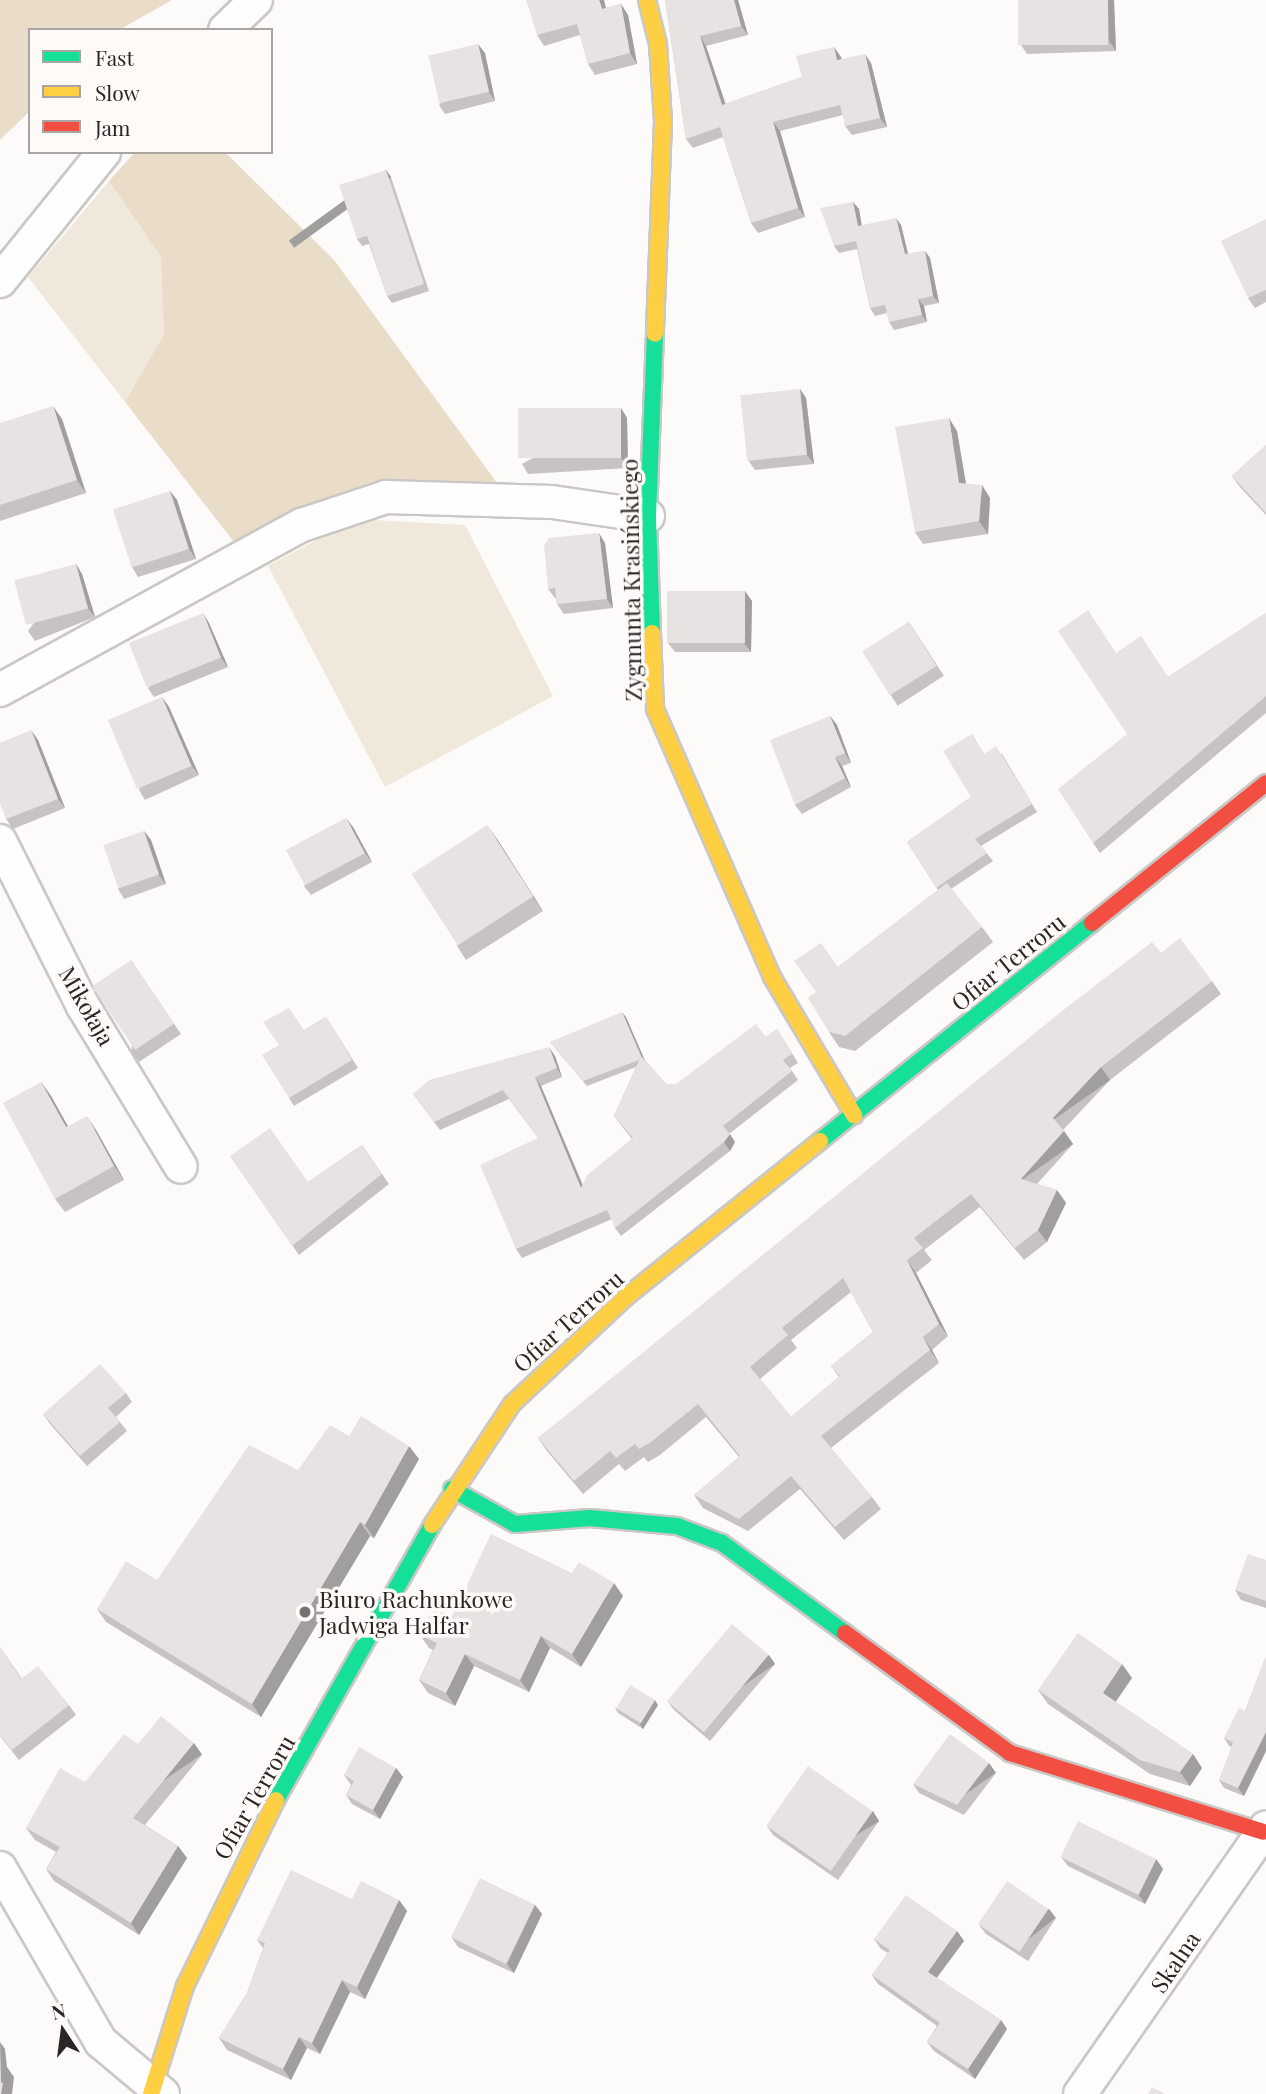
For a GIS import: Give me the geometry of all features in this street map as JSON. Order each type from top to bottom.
[{"type":"street","points":[[227,28],[256,0]]},
{"type":"street","name":"Zygmunta Krasińskiego","points":[[647,0],[658,44],[663,122],[648,516],[655,709],[772,976],[854,1115]]},
{"type":"street","points":[[0,281],[102,154]]},
{"type":"street","points":[[0,690],[302,525],[386,497],[552,502],[648,516]]},
{"type":"street","name":"Ofiar Terroru","points":[[156,2092],[185,1986],[246,1853],[452,1489],[512,1404],[561,1352],[1266,783]]},
{"type":"street","name":"Mikołaja","points":[[0,841],[83,1006],[181,1167]]},
{"type":"street","points":[[452,1489],[515,1524],[590,1518],[665,1525],[722,1543],[1010,1753],[1264,1829]]},
{"type":"street","name":"Skalna","points":[[1080,2094],[1264,1829]]},
{"type":"street","points":[[0,1868],[101,2042],[156,2092]]},
{"type":"shaded area","points":[[0,0],[172,0],[123,28],[28,28],[28,113],[0,140]]},
{"type":"shaded area","points":[[133,154],[227,154],[334,260],[503,491],[397,486],[249,546],[234,542],[125,402],[164,334],[161,257],[109,181]]},
{"type":"shaded area","points":[[109,181],[161,257],[164,334],[125,402],[28,277]]},
{"type":"shaded area","points":[[356,519],[465,525],[553,696],[385,787],[268,566]]},
{"type":"building","points":[[526,0],[599,0],[602,9],[621,4],[630,53],[588,64],[577,24],[537,35]]},
{"type":"building","points":[[665,0],[734,0],[741,26],[700,36],[722,105],[802,77],[796,56],[834,47],[837,60],[865,54],[880,118],[845,126],[840,105],[773,122],[798,208],[751,223],[720,127],[686,139]]},
{"type":"building","points":[[1018,0],[1108,0],[1108,45],[1018,45]]},
{"type":"building","points":[[478,44],[489,92],[439,103],[428,55]]},
{"type":"building","points":[[386,170],[424,284],[387,296],[367,236],[357,239],[339,185]]},
{"type":"building","points":[[853,202],[858,226],[896,218],[905,254],[925,251],[933,296],[918,299],[922,315],[889,322],[885,305],[870,308],[856,241],[834,246],[820,208]]},
{"type":"building","points":[[1266,219],[1266,290],[1248,298],[1221,241]]},
{"type":"building","points":[[800,389],[807,455],[747,461],[740,395]]},
{"type":"building","points":[[53,406],[77,480],[0,505],[0,423]]},
{"type":"building","points":[[518,408],[621,408],[621,458],[518,458]]},
{"type":"building","points":[[949,418],[959,483],[982,485],[979,521],[915,532],[895,427]]},
{"type":"building","points":[[1266,445],[1266,513],[1232,476]]},
{"type":"building","points":[[170,491],[189,549],[132,568],[113,510]]},
{"type":"building","points":[[599,533],[607,599],[557,604],[555,588],[548,589],[544,545],[549,538]]},
{"type":"building","points":[[76,564],[88,608],[26,625],[14,581]]},
{"type":"building","points":[[667,591],[745,591],[745,643],[667,643]]},
{"type":"building","points":[[1088,610],[1116,653],[1141,636],[1168,677],[1266,613],[1266,696],[1093,843],[1058,789],[1127,734],[1058,631]]},
{"type":"building","points":[[203,613],[221,658],[147,687],[129,643]]},
{"type":"building","points":[[909,622],[937,666],[890,695],[862,651]]},
{"type":"building","points":[[162,697],[191,766],[137,789],[108,720]]},
{"type":"building","points":[[830,716],[845,753],[835,757],[845,778],[795,805],[770,740]]},
{"type":"building","points":[[31,730],[58,799],[6,819],[0,803],[0,743]]},
{"type":"building","points":[[972,734],[984,754],[996,746],[1032,804],[975,839],[987,853],[936,888],[907,842],[971,797],[943,751]]},
{"type":"building","points":[[346,818],[365,853],[305,885],[286,850]]},
{"type":"building","points":[[487,825],[533,896],[458,945],[412,874]]},
{"type":"building","points":[[144,831],[159,874],[118,888],[103,845]]},
{"type":"building","points":[[947,883],[982,927],[845,1036],[829,1032],[808,998],[816,992],[794,961],[821,943],[838,967]]},
{"type":"building","points":[[1180,938],[1212,981],[1101,1067],[1053,1118],[1064,1131],[1021,1179],[1057,1190],[1038,1230],[1015,1248],[971,1194],[914,1238],[923,1248],[907,1260],[939,1324],[923,1337],[930,1350],[821,1436],[872,1497],[835,1527],[791,1476],[739,1519],[694,1495],[740,1456],[698,1404],[651,1442],[639,1449],[635,1444],[616,1458],[610,1451],[574,1481],[538,1438],[1062,1011],[1152,942],[1161,953]],"holes":[[[843,1278],[873,1332],[831,1366],[840,1376],[791,1417],[750,1367],[788,1335],[782,1328]]]},
{"type":"building","points":[[131,960],[174,1024],[135,1050],[92,986]]},
{"type":"building","points":[[289,1008],[304,1030],[326,1017],[352,1060],[289,1098],[262,1055],[279,1045],[263,1022]]},
{"type":"building","points":[[622,1012],[641,1056],[639,1060],[583,1081],[550,1042]]},
{"type":"building","points":[[756,1024],[766,1037],[777,1029],[792,1054],[783,1060],[792,1071],[723,1126],[730,1134],[724,1142],[615,1228],[607,1210],[516,1249],[480,1165],[538,1138],[503,1090],[434,1122],[413,1094],[429,1080],[549,1047],[557,1068],[535,1077],[581,1188],[587,1175],[633,1138],[614,1116],[641,1056],[666,1084],[676,1084]]},
{"type":"building","points":[[41,1082],[66,1127],[87,1116],[114,1166],[55,1199],[3,1103]]},
{"type":"building","points":[[270,1128],[308,1182],[362,1145],[382,1174],[292,1246],[230,1156]]},
{"type":"building","points":[[100,1364],[126,1393],[108,1408],[120,1422],[80,1456],[43,1414]]},
{"type":"building","points":[[361,1416],[409,1446],[365,1525],[360,1522],[252,1704],[97,1609],[126,1561],[157,1580],[249,1445],[298,1470],[330,1425],[349,1436]]},
{"type":"building","points":[[491,1534],[572,1573],[579,1562],[614,1583],[572,1654],[541,1636],[520,1680],[465,1654],[446,1693],[419,1680],[437,1643],[420,1635],[433,1607],[452,1616]]},
{"type":"building","points":[[1248,1554],[1266,1560],[1266,1601],[1235,1590]]},
{"type":"building","points":[[732,1624],[769,1655],[704,1732],[667,1701]]},
{"type":"building","points":[[1078,1633],[1122,1664],[1103,1693],[1193,1754],[1180,1772],[1140,1760],[1038,1690]]},
{"type":"building","points":[[0,1647],[21,1679],[38,1666],[69,1705],[12,1750],[0,1735]]},
{"type":"building","points":[[1266,1656],[1266,1732],[1238,1788],[1219,1780],[1233,1742],[1224,1738],[1239,1708],[1245,1711]]},
{"type":"building","points":[[630,1685],[655,1700],[641,1723],[616,1708]]},
{"type":"building","points":[[161,1716],[194,1743],[133,1818],[178,1846],[131,1923],[46,1869],[60,1847],[26,1828],[60,1768],[85,1782],[124,1734],[138,1744]]},
{"type":"building","points":[[950,1734],[989,1763],[957,1805],[913,1784]]},
{"type":"building","points":[[359,1747],[396,1768],[373,1810],[346,1795],[354,1781],[344,1775]]},
{"type":"building","points":[[808,1766],[873,1811],[831,1871],[766,1826]]},
{"type":"building","points":[[1078,1821],[1156,1859],[1139,1895],[1060,1857]]},
{"type":"building","points":[[291,1870],[352,1899],[361,1881],[399,1900],[357,1987],[342,1980],[312,2043],[299,2037],[283,2069],[219,2038],[247,1993],[265,1943],[257,1940]]},
{"type":"building","points":[[480,1878],[535,1905],[506,1964],[451,1937]]},
{"type":"building","points":[[1007,1881],[1048,1909],[1019,1952],[978,1924]]},
{"type":"building","points":[[906,1895],[957,1931],[928,1972],[1001,2020],[968,2069],[927,2042],[940,2023],[872,1975],[890,1950],[874,1939]]},
{"type":"building","points":[[1152,2087],[1165,2094],[1148,2094]]},
{"type":"traffic: fast","points":[[652,633],[648,516],[655,334]]},
{"type":"traffic: fast","points":[[820,1141],[1092,923]]},
{"type":"traffic: fast","points":[[452,1489],[515,1524],[590,1518],[677,1526],[722,1543],[845,1633]]},
{"type":"traffic: fast","points":[[276,1800],[432,1525]]},
{"type":"traffic: slow","points":[[647,0],[658,44],[663,122],[655,334]]},
{"type":"traffic: slow","points":[[652,633],[655,709],[772,977],[854,1115]]},
{"type":"traffic: slow","points":[[432,1525],[512,1404],[626,1297],[820,1141]]},
{"type":"traffic: slow","points":[[151,2094],[185,1986],[276,1800]]},
{"type":"traffic: jam","points":[[1092,923],[1266,783]]},
{"type":"traffic: jam","points":[[845,1633],[1010,1753],[1263,1832]]},
{"type":"place","name":"Biuro Rachunkowe Jadwiga Halfar","points":[[305,1612]]}]
